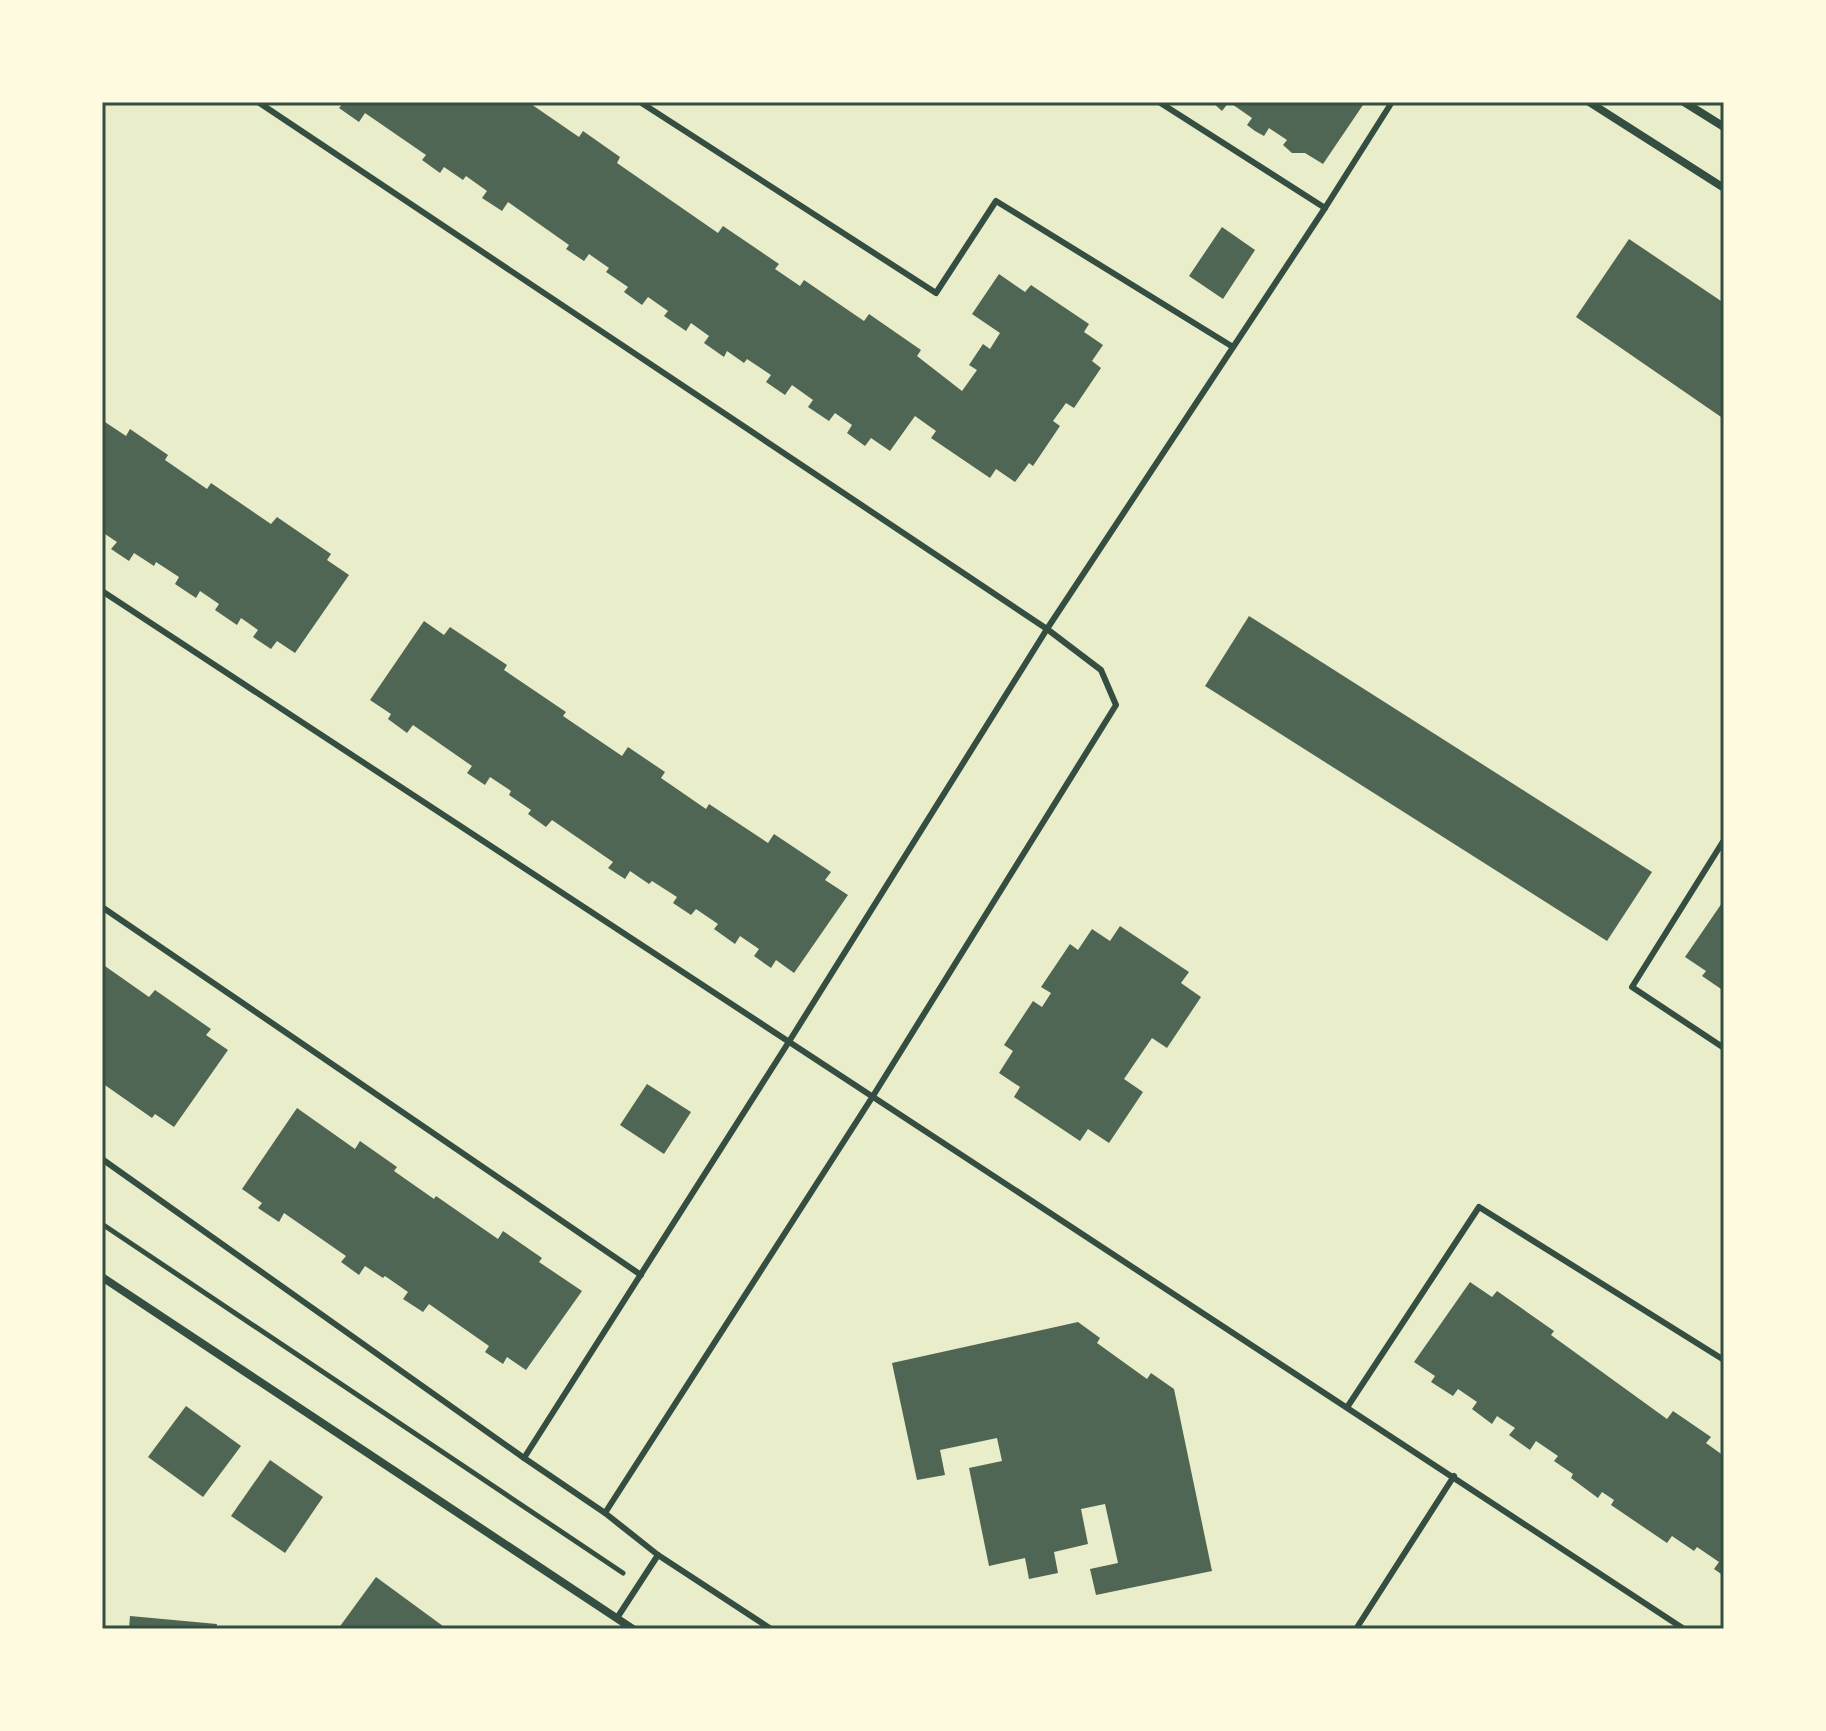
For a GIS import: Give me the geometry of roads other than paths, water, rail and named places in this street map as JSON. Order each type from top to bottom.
[{"type":"street","points":[[1589,102],[1724,188]]},
{"type":"street","points":[[1684,102],[1724,127]]},
{"type":"street","points":[[102,1277],[633,1629]]},
{"type":"lane","points":[[258,102],[1047,629],[1101,670],[1116,705],[873,1096],[605,1513]]},
{"type":"lane","points":[[640,102],[936,293],[996,201],[1233,347]]},
{"type":"lane","points":[[1159,102],[1325,208]]},
{"type":"lane","points":[[524,1458],[1047,629],[1392,102]]},
{"type":"lane","points":[[102,591],[1684,1629]]},
{"type":"lane","points":[[1724,840],[1632,987],[1724,1048]]},
{"type":"lane","points":[[102,907],[641,1275]]},
{"type":"lane","points":[[102,1159],[605,1513],[658,1555],[771,1629]]},
{"type":"lane","points":[[1348,1406],[1479,1207],[1724,1360]]},
{"type":"lane","points":[[1356,1629],[1454,1476]]},
{"type":"lane","points":[[617,1618],[658,1555]]}]
